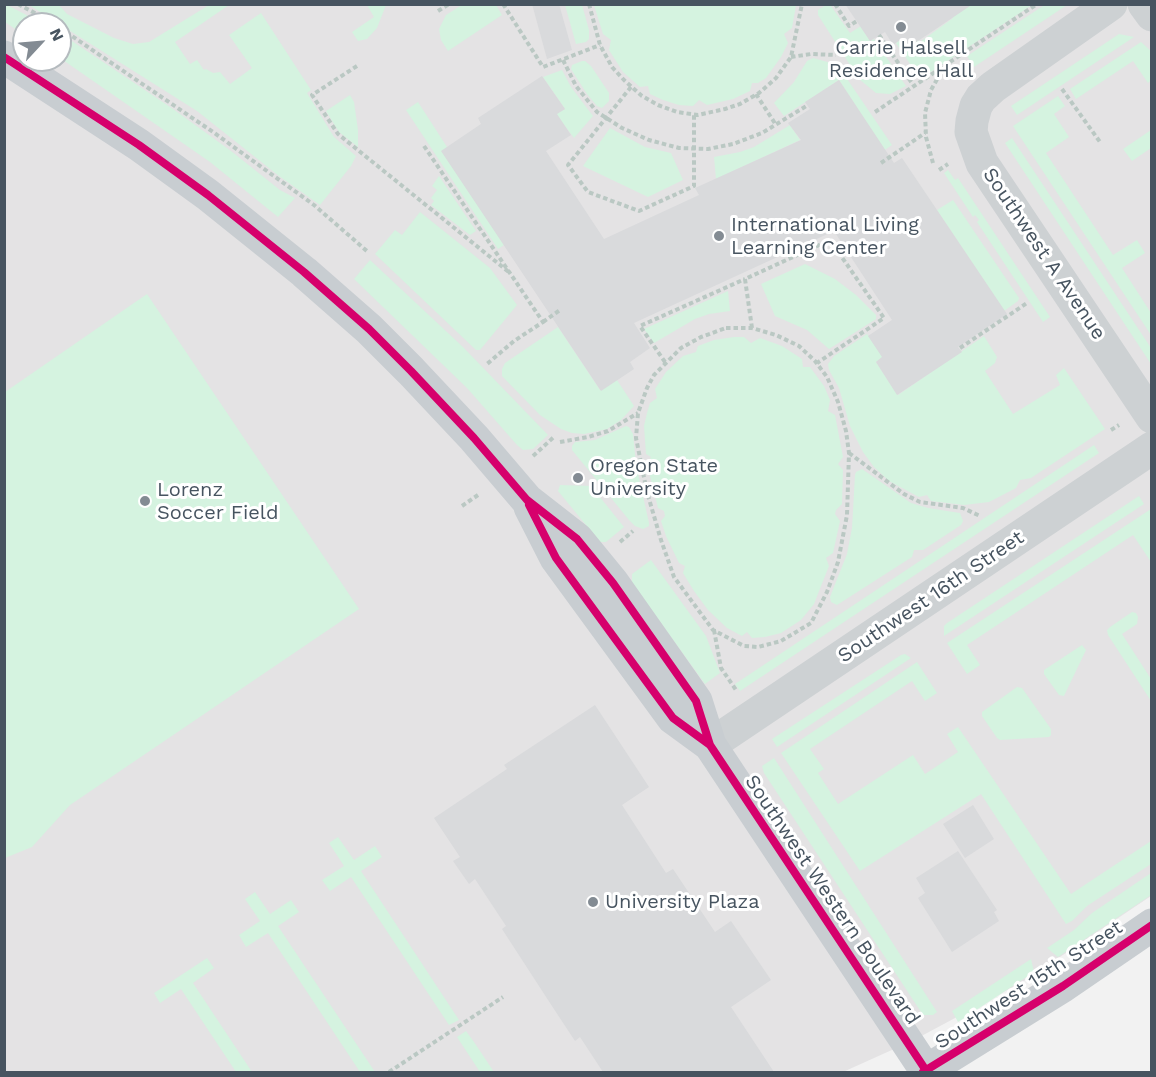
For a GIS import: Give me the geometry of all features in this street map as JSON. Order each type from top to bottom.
[{"type":"main road","name":"Southwest Western Boulevard","points":[[4,57],[140,145],[208,195],[304,272],[369,329],[411,371],[474,438],[527,500],[577,539],[613,583],[696,701],[710,745],[926,1072]]},
{"type":"main road","name":"Southwest 15th Street","points":[[926,1072],[1063,986],[1152,925]]},
{"type":"street","name":"Southwest A Avenue","points":[[1111,4],[993,87],[981,98],[972,121],[971,132],[982,163],[1152,417]]},
{"type":"street","points":[[1144,4],[1152,15]]},
{"type":"street","name":"Southwest 16th Street","points":[[710,745],[1152,448]]},
{"type":"path","points":[[18,4],[33,12]]},
{"type":"path","points":[[438,11],[449,4]]},
{"type":"path","points":[[503,4],[543,67],[600,45]]},
{"type":"path","points":[[589,4],[600,45],[612,67],[631,87],[658,105],[677,112],[694,114],[725,109],[756,94],[776,78],[791,57],[802,4]]},
{"type":"path","points":[[835,4],[849,26],[856,21]]},
{"type":"path","points":[[875,112],[1037,4]]},
{"type":"path","points":[[879,35],[914,86]]},
{"type":"path","points":[[72,36],[213,132],[314,205],[368,252]]},
{"type":"path","points":[[791,57],[811,54],[836,55]]},
{"type":"path","points":[[563,60],[576,86],[597,112],[622,128],[649,140],[679,148],[708,149],[733,144],[777,124],[808,105]]},
{"type":"path","points":[[933,163],[926,133],[926,113],[931,90],[946,65]]},
{"type":"path","points":[[357,66],[312,95],[338,134],[510,273]]},
{"type":"path","points":[[631,87],[568,165],[588,192],[639,211],[694,186],[694,114]]},
{"type":"path","points":[[1062,89],[1100,142]]},
{"type":"path","points":[[756,94],[777,124]]},
{"type":"path","points":[[881,163],[926,133]]},
{"type":"path","points":[[424,146],[543,322]]},
{"type":"path","points":[[665,363],[640,326],[830,240],[884,318],[817,363]]},
{"type":"path","points":[[744,279],[752,328]]},
{"type":"path","points":[[960,348],[1027,303]]},
{"type":"path","points":[[487,364],[514,341],[560,310]]},
{"type":"path","points":[[726,328],[752,328],[776,335],[799,346],[817,363],[827,377],[838,402],[849,453],[847,515],[838,562],[827,592],[811,623],[781,641],[758,647],[744,646],[714,630],[674,577],[647,492],[636,438],[639,413],[646,388],[665,363],[681,348],[701,337],[726,328]]},
{"type":"path","points":[[560,442],[588,438],[608,431],[639,413]]},
{"type":"path","points":[[849,453],[903,495],[920,502],[963,508],[980,516]]},
{"type":"path","points":[[714,630],[722,668],[754,716]]},
{"type":"path","points":[[389,1072],[503,997]]},
{"type":"shaded area","name":"Oregon State University","points":[[5,5],[1151,5],[1151,896],[1024,981],[914,1040],[843,1072],[5,1072]]},
{"type":"green space","points":[[594,4],[796,5],[792,28],[784,34],[788,43],[766,78],[758,83],[752,83],[750,91],[733,99],[707,105],[699,100],[693,106],[679,105],[650,94],[648,86],[640,87],[623,72],[609,50],[611,40],[603,34]]},
{"type":"green space","points":[[1046,4],[1067,5],[974,67],[967,56]]},
{"type":"green space","points":[[4,5],[21,12],[12,12],[12,27],[5,22]]},
{"type":"green space","points":[[29,5],[59,5],[65,12],[40,12]]},
{"type":"green space","points":[[209,5],[229,5],[175,42],[190,64],[197,60],[204,70],[213,73],[220,72],[230,84],[252,68],[229,35],[261,13],[311,90],[307,93],[334,137],[356,156],[351,166],[320,205],[279,176],[197,111],[72,32],[72,17],[114,38],[133,44],[149,42]]},
{"type":"green space","points":[[367,5],[386,5],[377,28],[367,39],[358,41],[352,32],[374,17]]},
{"type":"green space","points":[[462,5],[496,5],[502,15],[448,51],[441,40],[439,29],[446,15]]},
{"type":"green space","points":[[565,5],[582,5],[589,30],[589,39],[586,42],[576,44]]},
{"type":"green space","points":[[826,5],[831,6],[850,33],[861,26],[870,41],[874,39],[906,86],[890,94],[876,93],[859,79],[818,15],[818,10]]},
{"type":"green space","points":[[972,5],[1032,5],[920,79],[896,43],[900,40],[906,49],[918,40],[920,42],[953,18],[947,8]]},
{"type":"green space","points":[[1119,34],[1134,37],[1017,115],[1011,106]]},
{"type":"green space","points":[[72,41],[173,109],[280,190],[295,198],[278,217],[210,162],[72,66]]},
{"type":"green space","points":[[1141,42],[1151,51],[1151,80],[1148,83],[1133,61],[1076,99],[1070,89]]},
{"type":"green space","points":[[813,58],[831,63],[841,70],[892,145],[876,156],[881,145],[839,80],[784,116],[774,103],[794,82],[807,61]]},
{"type":"green space","points":[[582,61],[591,66],[609,93],[609,101],[602,108],[597,106],[587,94],[571,69],[572,65]]},
{"type":"green space","points":[[562,70],[571,87],[593,116],[574,138],[556,114],[565,109],[543,77]]},
{"type":"green space","points":[[350,95],[354,102],[358,147],[339,132],[326,111]]},
{"type":"green space","points":[[1058,96],[1065,106],[1054,114],[1069,137],[1046,153],[1113,255],[1137,240],[1145,253],[1122,268],[1151,313],[1151,335],[1013,126]]},
{"type":"green space","points":[[418,102],[504,245],[498,249],[406,110]]},
{"type":"green space","points":[[790,125],[800,140],[716,179],[714,157],[754,147]]},
{"type":"green space","points":[[610,128],[645,147],[671,153],[683,180],[648,197],[583,166]]},
{"type":"green space","points":[[1151,130],[1151,148],[1132,161],[1123,149]]},
{"type":"green space","points":[[1012,138],[1151,348],[1151,364],[1005,143]]},
{"type":"green space","points":[[948,170],[955,180],[958,178],[1050,317],[1043,322],[977,222],[979,220],[975,215],[973,217],[944,173]]},
{"type":"green space","points":[[439,176],[476,231],[470,235],[431,205],[434,201],[431,198],[437,190],[432,186]]},
{"type":"green space","points":[[953,200],[1019,298],[1004,311],[937,210]]},
{"type":"green space","points":[[420,212],[490,268],[517,305],[480,350],[476,350],[375,254],[395,230],[402,235]]},
{"type":"green space","points":[[370,260],[463,347],[548,435],[533,449],[523,450],[517,445],[467,388],[354,279]]},
{"type":"green space","points":[[805,264],[835,279],[856,295],[876,315],[876,319],[829,349],[807,330],[775,316],[761,284]]},
{"type":"green space","points":[[728,291],[730,311],[695,319],[654,343],[644,329]]},
{"type":"green space","name":"Lorenz Soccer Field","points":[[147,294],[359,609],[70,805],[32,847],[5,858],[5,392]]},
{"type":"green space","points":[[558,327],[600,390],[617,380],[634,406],[621,420],[607,429],[584,434],[561,429],[540,415],[502,376],[505,363]]},
{"type":"green space","points":[[867,334],[884,356],[876,362],[898,395],[984,336],[997,357],[995,363],[985,371],[1013,414],[1060,385],[1056,375],[1064,368],[1105,429],[1031,478],[1020,480],[1016,488],[989,502],[964,505],[931,501],[927,495],[919,497],[889,481],[874,467],[863,452],[850,426],[839,388],[829,370],[828,364],[834,356]]},
{"type":"green space","points":[[744,337],[751,343],[760,338],[782,346],[802,359],[803,367],[810,367],[824,386],[830,400],[828,411],[835,415],[843,457],[838,464],[843,470],[842,504],[835,514],[840,521],[833,553],[826,558],[829,566],[814,604],[801,620],[781,633],[765,637],[752,638],[747,632],[742,636],[727,628],[708,610],[694,591],[683,573],[685,566],[679,563],[666,536],[661,521],[665,516],[664,511],[658,508],[647,464],[651,457],[646,454],[644,426],[650,403],[657,398],[655,389],[666,372],[683,356],[696,352],[698,346],[714,340]]},
{"type":"green space","points":[[626,426],[633,434],[636,465],[649,523],[649,526],[643,529],[635,526],[629,520],[572,450],[575,442],[595,440]]},
{"type":"green space","points":[[1094,445],[1099,453],[740,691],[735,684]]},
{"type":"green space","points":[[862,469],[911,503],[960,513],[963,521],[961,525],[923,550],[914,550],[912,557],[837,605],[831,602],[830,597],[847,554],[852,528],[855,475]]},
{"type":"green space","points":[[560,485],[591,486],[624,527],[606,542],[600,542],[558,491]]},
{"type":"green space","points":[[1139,496],[1144,504],[944,636],[944,626],[947,623]]},
{"type":"green space","points":[[1151,509],[1151,562],[1133,535],[967,645],[980,665],[967,674],[947,643]]},
{"type":"green space","points":[[651,560],[706,636],[720,673],[705,684],[632,583],[632,574]]},
{"type":"green space","points":[[1132,612],[1138,617],[1137,624],[1122,634],[1151,679],[1151,701],[1108,635],[1107,630],[1110,627]]},
{"type":"green space","points":[[1082,645],[1086,650],[1064,696],[1059,695],[1044,674],[1044,670]]},
{"type":"green space","points":[[905,654],[911,658],[777,747],[772,739]]},
{"type":"green space","points":[[917,662],[937,693],[925,701],[912,681],[810,749],[824,769],[818,773],[838,804],[913,755],[925,774],[958,752],[947,734],[958,727],[1071,894],[1151,841],[1151,864],[1087,906],[1066,924],[981,794],[860,871],[781,753]]},
{"type":"green space","points":[[1017,687],[1022,688],[1051,729],[1049,737],[1000,740],[982,716],[982,712]]},
{"type":"green space","points":[[774,758],[937,1012],[933,1015],[923,1015],[764,773],[762,766]]},
{"type":"green space","points":[[338,837],[354,860],[375,846],[382,857],[361,871],[459,1020],[449,1025],[351,877],[330,891],[322,880],[344,866],[329,843]]},
{"type":"green space","points":[[1151,873],[1151,895],[1058,957],[1047,948],[1074,930],[1092,913]]},
{"type":"green space","points":[[255,892],[270,914],[291,900],[299,912],[278,926],[375,1072],[360,1072],[268,933],[246,947],[239,935],[260,921],[245,899]]},
{"type":"green space","points":[[207,958],[214,968],[193,983],[252,1072],[236,1072],[181,989],[160,1003],[154,993]]},
{"type":"green space","points":[[1031,959],[1034,972],[958,1022],[952,1011]]},
{"type":"green space","points":[[466,1031],[494,1072],[480,1072],[457,1037]]},
{"type":"building","points":[[532,4],[559,4],[572,50],[547,59]]},
{"type":"building","name":"Carrie Halsell Residence Hall","points":[[845,4],[973,4],[906,49],[900,40],[893,45],[885,32],[870,41]]},
{"type":"building","name":"International Living Learning Center","points":[[542,76],[565,109],[557,114],[571,135],[546,151],[604,239],[699,195],[695,188],[801,140],[788,123],[810,109],[805,102],[839,80],[894,163],[902,158],[1007,314],[958,347],[962,352],[897,395],[876,362],[882,357],[868,336],[892,320],[834,231],[634,323],[650,348],[630,362],[634,369],[601,391],[441,151],[481,124],[478,118]]},
{"type":"building","name":"University Plaza","points":[[595,705],[649,787],[622,805],[666,873],[673,869],[715,932],[731,921],[771,980],[731,1007],[774,1072],[603,1072],[580,1037],[575,1041],[502,929],[506,926],[475,879],[469,884],[453,861],[460,857],[434,818],[507,769],[504,765]]},
{"type":"building","points":[[973,805],[994,839],[965,858],[943,824]]},
{"type":"building","points":[[958,851],[997,910],[994,912],[999,921],[952,952],[918,898],[925,893],[916,878]]},
{"type":"cycle path","points":[[4,57],[139,145],[208,195],[304,272],[369,329],[411,371],[474,438],[527,500],[577,539],[613,583],[696,701],[710,745],[927,1072]]},
{"type":"cycle path","points":[[529,505],[556,558],[673,718],[710,745]]},
{"type":"cycle path","points":[[923,1072],[1063,986],[1152,925]]},
{"type":"place","name":"Carrie Halsell Residence Hall","points":[[901,27]]},
{"type":"place","name":"International Living Learning Center","points":[[719,236]]},
{"type":"place","name":"Oregon State University","points":[[578,478]]},
{"type":"place","name":"Lorenz Soccer Field","points":[[145,501]]},
{"type":"place","name":"University Plaza","points":[[593,902]]}]
